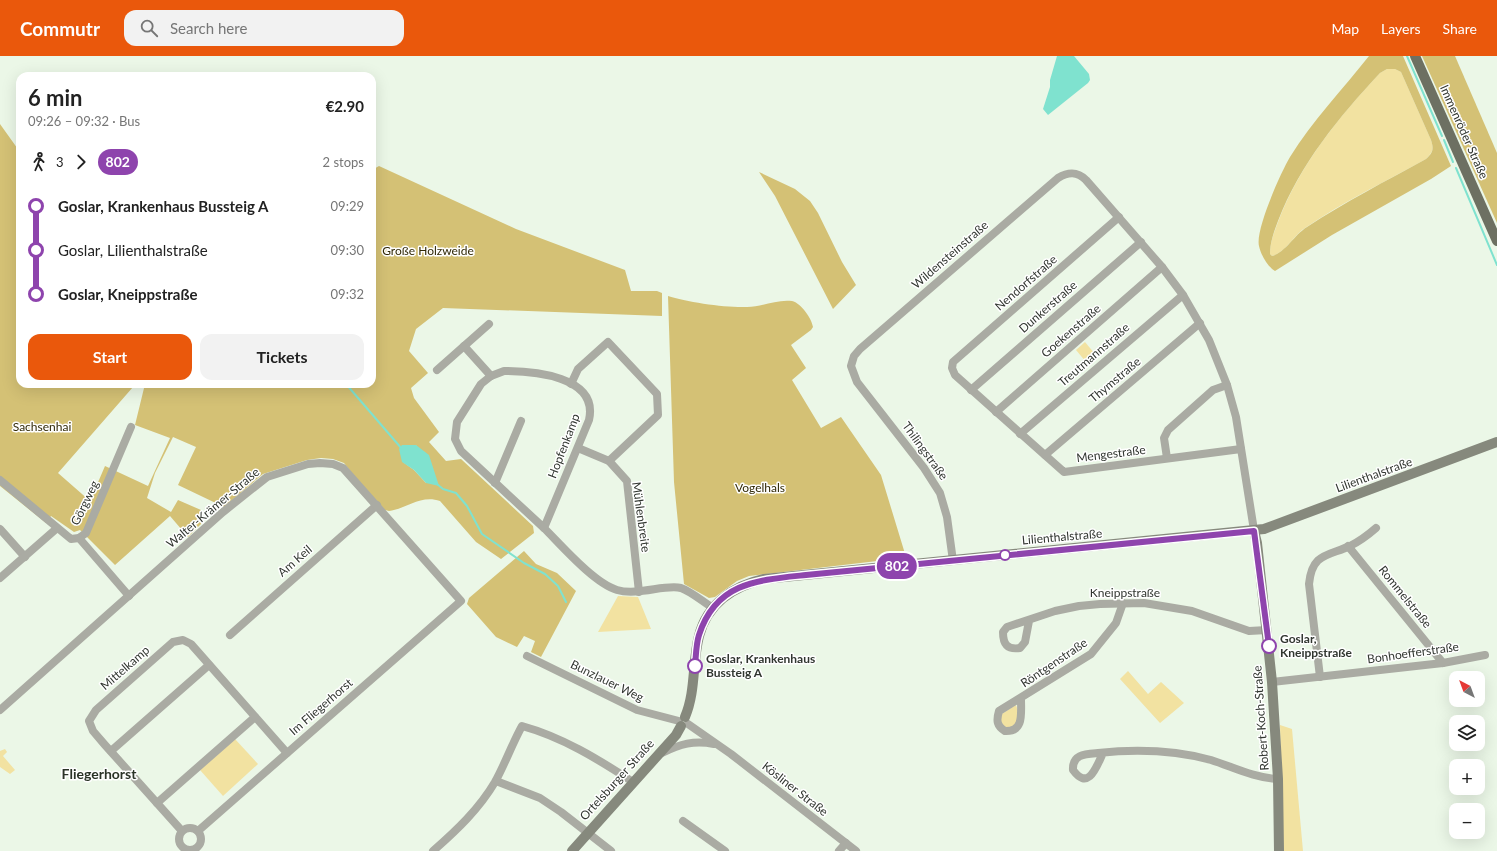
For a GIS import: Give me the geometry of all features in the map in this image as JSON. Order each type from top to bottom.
[{"type":"main road","name":"Immenröder Straße","points":[[1415,56],[1497,241]]},
{"type":"street","name":"Wildensteinstraße","points":[[851,366],[854,356],[860,349],[1062,175],[1074,173],[1086,180],[1119,217]]},
{"type":"street","points":[[1119,217],[1183,295],[1209,340],[1227,385],[1236,417],[1254,531]]},
{"type":"street","name":"Nendorfstraße","points":[[952,368],[953,362],[1119,217]]},
{"type":"street","name":"Dunkerstraße","points":[[972,390],[1141,242]]},
{"type":"street","name":"Goekenstraße","points":[[996,412],[1162,268]]},
{"type":"street","name":"Treutmannstraße","points":[[1020,434],[1183,295]]},
{"type":"street","name":"Thymstraße","points":[[1045,455],[1200,323]]},
{"type":"street","points":[[437,370],[489,324]]},
{"type":"street","points":[[571,384],[578,369],[608,342],[657,394],[658,415],[608,461]]},
{"type":"street","points":[[464,346],[491,376]]},
{"type":"street","name":"Thilingstraße","points":[[851,366],[857,382],[924,468],[940,492],[947,518],[953,560]]},
{"type":"street","name":"Mengestraße","points":[[952,368],[954,375],[1064,472],[1241,449]]},
{"type":"street","name":"Hopfenkamp","points":[[504,371],[534,372],[552,376],[571,384],[586,396],[590,410],[589,420],[544,528],[458,447],[454,434],[457,422],[476,390],[491,376],[504,371]]},
{"type":"street","points":[[1167,458],[1164,438],[1168,430],[1213,390],[1227,385]]},
{"type":"street","points":[[495,483],[521,421]]},
{"type":"street","name":"Görgweg","points":[[0,480],[70,540],[79,538],[86,533],[94,517],[131,428]]},
{"type":"street","name":"Lilienthalstraße","points":[[683,722],[691,696],[698,636],[713,608],[735,589],[764,579],[1254,531],[1276,525],[1497,442]]},
{"type":"street","name":"Mühlenbreite","points":[[578,448],[608,461],[627,481],[639,592]]},
{"type":"street","name":"Walter-Krämer-Straße","points":[[0,710],[223,512],[267,477],[308,464],[333,464],[343,468],[461,601]]},
{"type":"street","name":"Am Keil","points":[[230,635],[377,505]]},
{"type":"street","points":[[544,528],[603,583],[618,590],[639,592],[678,588],[713,608]]},
{"type":"street","points":[[1320,677],[1309,584],[1310,572],[1316,561],[1326,553],[1362,540],[1376,528]]},
{"type":"street","points":[[0,529],[25,556]]},
{"type":"street","points":[[0,578],[56,529]]},
{"type":"street","name":"Robert-Koch-Straße","points":[[1254,531],[1255,553],[1258,560],[1272,682],[1278,779],[1279,851]]},
{"type":"street","points":[[79,538],[129,596]]},
{"type":"street","name":"Rommelstraße","points":[[1348,546],[1443,663]]},
{"type":"street","name":"Im Fliegerhorst","points":[[198,831],[461,601]]},
{"type":"street","name":"Kneippstraße","points":[[1029,621],[1055,611],[1079,606],[1122,603],[1168,605],[1192,611],[1249,631],[1267,630]]},
{"type":"street","name":"Röntgenstraße","points":[[1021,699],[1091,654],[1116,623],[1122,603]]},
{"type":"street","name":"Mittelkamp","points":[[182,831],[90,725],[90,716],[96,710],[173,642],[183,640],[187,642],[210,665],[287,753]]},
{"type":"street","name":"Bonhoefferstraße","points":[[1272,682],[1443,663],[1485,655]]},
{"type":"street","name":"Bunzlauer Weg","points":[[527,656],[637,710],[683,722]]},
{"type":"street","points":[[111,751],[210,665]]},
{"type":"street","points":[[157,803],[255,717]]},
{"type":"street","name":"Kösliner Straße","points":[[683,722],[718,745],[856,851]]},
{"type":"street","name":"Ortelsburger Straße","points":[[572,851],[676,735],[683,722]]},
{"type":"street","points":[[433,851],[468,818],[496,781],[522,726],[547,733],[602,762],[633,782]]},
{"type":"street","points":[[658,755],[673,747],[693,742],[718,745]]},
{"type":"street","points":[[1103,753],[1131,750],[1179,754],[1210,760],[1266,779],[1278,779]]},
{"type":"street","points":[[496,781],[540,798],[561,812],[587,834],[611,851]]},
{"type":"street","points":[[683,821],[725,851]]},
{"type":"street","points":[[190,828],[198,831],[200,840],[199,849],[190,850],[179,848],[179,840],[182,831],[190,828]]},
{"type":"street","points":[[839,851],[846,843]]},
{"type":"shaded area","points":[[1387,69],[1395,69],[1401,72],[1431,140],[1433,148],[1431,152],[1426,159],[1319,218],[1301,231],[1281,251],[1272,256],[1270,254],[1272,238],[1297,180],[1322,142],[1336,124],[1380,73]]},
{"type":"shaded area","points":[[1085,342],[1095,354],[1086,362],[1076,350]]},
{"type":"shaded area","points":[[618,596],[638,597],[651,629],[598,632]]},
{"type":"shaded area","points":[[1128,671],[1148,694],[1161,682],[1184,703],[1160,723],[1120,679]]},
{"type":"shaded area","points":[[1016,705],[1018,711],[1017,723],[1008,729],[1000,723],[1000,715]]},
{"type":"shaded area","points":[[1280,725],[1292,729],[1303,851],[1283,851]]},
{"type":"shaded area","points":[[235,739],[258,764],[223,796],[200,770]]},
{"type":"shaded area","points":[[5,749],[7,752],[3,756],[15,770],[10,774],[0,767],[0,751]]},
{"type":"green space","points":[[1369,56],[1403,56],[1451,166],[1431,179],[1332,235],[1275,271],[1269,266],[1261,253],[1259,238],[1261,227],[1275,188],[1286,164],[1299,144],[1318,118]],"holes":[[[1387,69],[1395,69],[1401,72],[1431,140],[1433,148],[1430,155],[1426,159],[1351,200],[1302,230],[1282,251],[1272,256],[1270,254],[1272,237],[1278,221],[1297,180],[1309,161],[1336,124],[1380,73]]]},
{"type":"green space","points":[[1422,56],[1455,56],[1497,153],[1497,223]]},
{"type":"green space","points":[[0,124],[16,146],[16,388],[132,388],[58,473],[90,501],[105,466],[148,486],[170,438],[135,425],[144,388],[376,388],[376,168],[379,166],[516,229],[625,270],[631,291],[657,291],[662,293],[662,316],[443,308],[416,329],[409,351],[428,373],[411,388],[414,398],[439,432],[429,442],[446,461],[461,459],[533,526],[534,533],[501,559],[476,542],[440,501],[426,499],[395,510],[385,510],[344,463],[333,459],[321,458],[307,460],[263,474],[224,507],[178,485],[196,447],[173,437],[155,473],[147,498],[171,512],[178,500],[201,510],[204,521],[188,537],[170,516],[115,565],[80,530],[74,532],[51,516],[46,523],[0,486]],"holes":[[[416,445],[426,483],[414,470],[403,462]]]},
{"type":"green space","points":[[759,172],[795,189],[810,201],[818,213],[842,262],[856,285],[833,309],[775,196]]},
{"type":"green space","name":"Vogelhals","points":[[668,296],[729,307],[753,307],[781,301],[792,301],[802,308],[813,327],[791,345],[806,368],[792,380],[821,428],[841,417],[881,475],[906,557],[899,556],[886,560],[749,576],[737,581],[715,597],[709,598],[684,584],[674,482]]},
{"type":"green space","points":[[524,551],[536,564],[557,573],[576,591],[541,657],[531,652],[535,641],[524,636],[517,647],[496,637],[467,604],[469,598]]},
{"type":"water","points":[[1057,56],[1074,56],[1089,74],[1090,80],[1048,115],[1043,109]]},
{"type":"water","points":[[402,445],[416,445],[429,455],[439,486],[426,483],[414,470],[402,462],[399,449]]},
{"type":"waterway","points":[[1407,56],[1442,136]]},
{"type":"waterway","points":[[1444,140],[1453,162]]},
{"type":"waterway","points":[[1456,168],[1497,265]]},
{"type":"waterway","points":[[349,388],[402,449]]},
{"type":"waterway","points":[[437,484],[443,489],[456,493],[467,506],[482,534],[524,563],[545,574],[558,586],[566,602]]},
{"type":"bus line","name":"802","points":[[695,666],[698,636],[708,614],[726,595],[750,582],[764,579],[1254,531],[1257,543],[1269,646]]},
{"type":"place","name":"Goslar, Kneippstraße","points":[[1269,646]]},
{"type":"place","name":"Goslar, Krankenhaus Bussteig A","points":[[695,666]]},
{"type":"district","name":"Fliegerhorst","points":[[99,774]]},
{"type":"park label","name":"Große Holzweide","points":[[428,251]]},
{"type":"park label","name":"Sachsenhai","points":[[42,427]]}]
